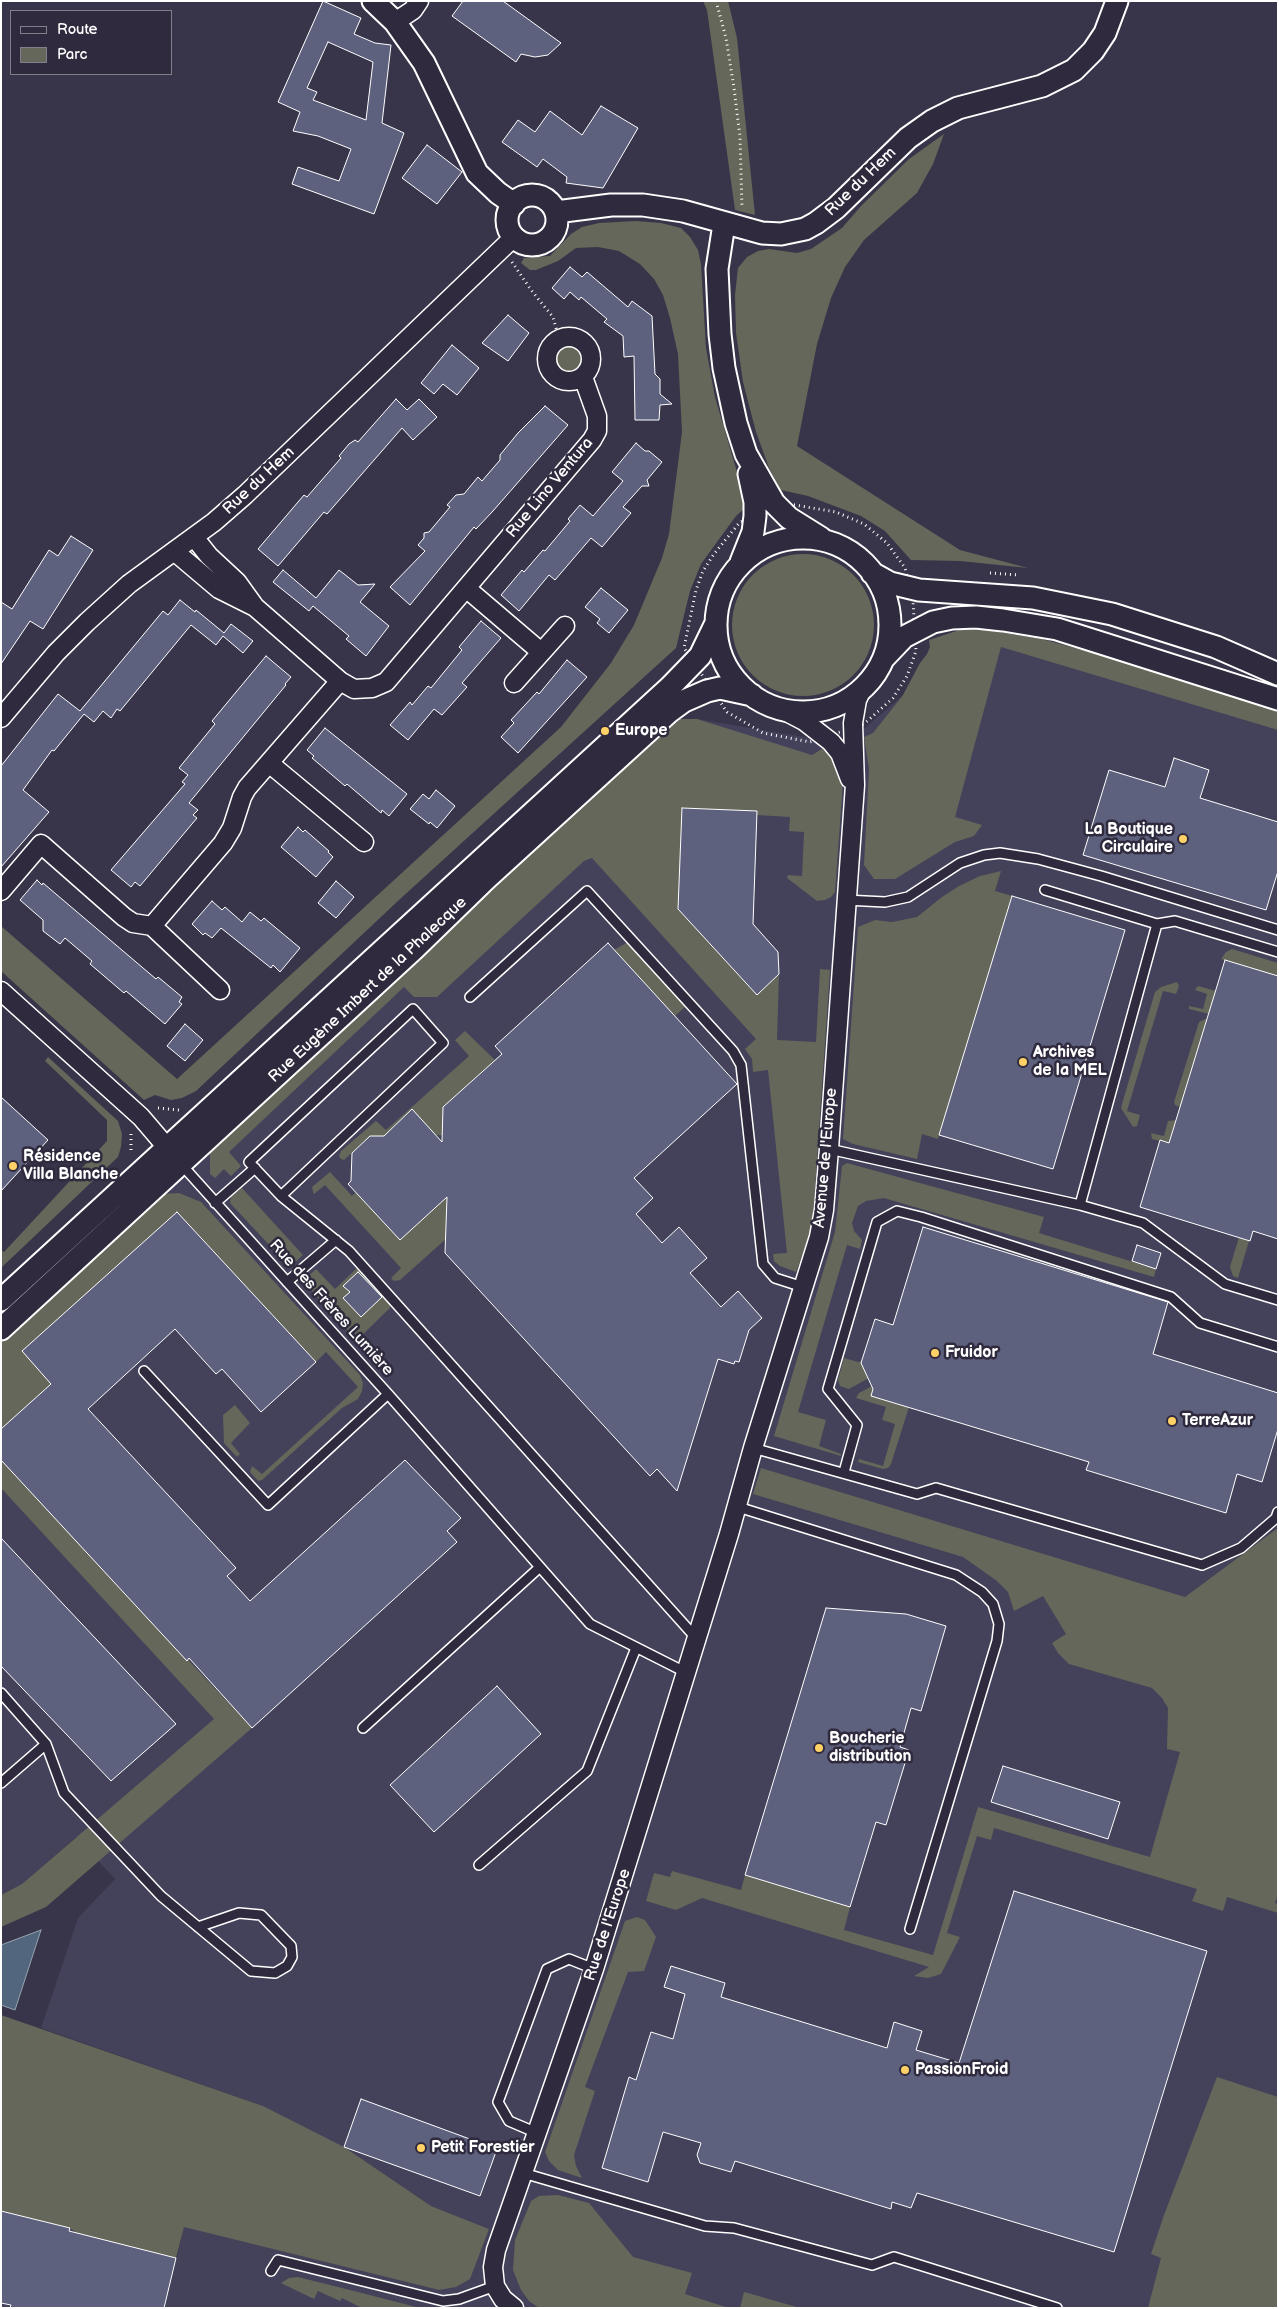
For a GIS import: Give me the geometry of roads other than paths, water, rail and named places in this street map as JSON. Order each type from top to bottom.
[{"type":"street","points":[[373,1],[395,22],[424,63],[476,173],[498,193],[514,204]]},
{"type":"street","points":[[395,22],[413,10],[419,1]]},
{"type":"street","name":"Rue du Hem","points":[[556,212],[611,205],[643,205],[683,211],[724,224],[771,234],[794,232],[816,223],[836,208],[908,138],[932,121],[958,108],[1042,86],[1074,70],[1092,51],[1105,33],[1116,1]]},
{"type":"street","points":[[538,196],[549,202],[556,212],[555,229],[545,242],[529,245],[514,237],[508,226],[508,218],[514,204],[525,197],[538,196]]},
{"type":"street","points":[[724,224],[717,269],[720,334],[727,388],[746,454],[755,502],[753,532],[739,566],[722,594],[716,624],[720,651],[727,668],[738,683],[752,695],[777,707],[795,711],[823,709],[840,703],[863,687],[892,649],[914,630],[933,622],[952,618],[976,617],[1028,623],[1057,629],[1278,699]]},
{"type":"street","name":"Rue du Hem","points":[[1,718],[56,653],[87,622],[129,584],[194,537],[245,495],[514,237]]},
{"type":"street","points":[[573,337],[586,344],[590,350],[591,365],[583,377],[569,381],[555,376],[550,371],[547,357],[549,350],[559,339],[573,337]]},
{"type":"street","name":"Rue Lino Ventura","points":[[194,537],[209,556],[237,582],[256,607],[340,681],[354,689],[372,688],[386,682],[592,440],[597,431],[597,416],[583,377]]},
{"type":"street","points":[[746,454],[765,490],[788,518],[829,542],[849,551],[872,573],[890,583],[910,589],[1033,598],[1112,614],[1216,647],[1278,674]]},
{"type":"street","points":[[739,566],[756,552],[775,542],[808,538],[829,542]]},
{"type":"street","name":"Rue Lino Ventura","points":[[174,551],[219,589],[256,607]]},
{"type":"street","points":[[872,573],[883,592],[889,613],[889,635],[880,664]]},
{"type":"street","points":[[466,588],[541,652]]},
{"type":"street","name":"Rue Eugène Imbert de la Phalecque","points":[[1,1300],[694,663],[708,644],[716,624]]},
{"type":"street","points":[[514,683],[565,626]]},
{"type":"street","points":[[152,926],[223,843],[232,828],[242,797],[340,681]]},
{"type":"street","name":"Avenue de l'Europe","points":[[730,1534],[753,1448],[822,1223],[829,1149],[855,772],[853,728],[856,705],[863,687]]},
{"type":"street","name":"Rue Eugène Imbert de la Phalecque","points":[[1,1329],[652,727],[684,701],[712,690],[732,690],[752,695]]},
{"type":"street","name":"Avenue de l'Europe","points":[[777,707],[804,721],[825,737],[840,752],[846,767],[852,799]]},
{"type":"street","points":[[269,763],[364,842]]},
{"type":"street","points":[[1,891],[41,844],[124,917],[133,923],[152,926],[220,990]]},
{"type":"street","points":[[1,991],[141,1118],[181,1164]]},
{"type":"street","name":"Rue de l'Europe","points":[[495,2286],[493,2267],[496,2250],[594,1969],[730,1534]]},
{"type":"street","points":[[495,2286],[503,2299],[514,2308]]},
{"type":"lane","points":[[845,900],[885,902],[908,897],[960,863],[984,855],[1000,853],[1038,859],[1101,876],[1278,930]]},
{"type":"lane","points":[[1045,890],[1157,924],[1175,921],[1278,952]]},
{"type":"lane","points":[[470,997],[587,891],[733,1051],[741,1066],[763,1264],[775,1278],[803,1288]]},
{"type":"lane","points":[[1080,1205],[1157,924]]},
{"type":"lane","points":[[280,1196],[443,1043],[413,1009],[249,1162],[280,1196],[349,1251],[697,1639]]},
{"type":"lane","points":[[829,1149],[1080,1205],[1143,1223],[1225,1284],[1278,1300]]},
{"type":"lane","name":"Rue des Frères Lumière","points":[[144,1371],[268,1505],[388,1394],[181,1164]]},
{"type":"lane","points":[[216,1204],[255,1168]]},
{"type":"lane","points":[[844,1472],[857,1425],[828,1389],[877,1222],[897,1211],[1171,1297],[1200,1323],[1278,1347]]},
{"type":"lane","points":[[287,1282],[336,1240]]},
{"type":"lane","points":[[388,1394],[590,1624],[687,1673]]},
{"type":"lane","points":[[753,1448],[917,1494],[936,1488],[1202,1565],[1240,1548],[1276,1518],[1278,1512]]},
{"type":"lane","points":[[738,1507],[956,1574],[982,1592],[993,1604],[999,1624],[997,1641],[910,1929]]},
{"type":"lane","points":[[363,1728],[540,1568]]},
{"type":"lane","points":[[480,1865],[587,1771],[636,1648]]},
{"type":"lane","points":[[1,1693],[46,1744],[64,1793],[161,1896],[251,1972],[275,1973],[288,1966],[292,1958],[292,1946],[261,1915],[239,1913],[198,1927]]},
{"type":"lane","points":[[1,1782],[46,1744]]},
{"type":"lane","points":[[537,2133],[510,2121],[498,2102],[548,1969],[569,1959],[594,1969]]},
{"type":"lane","points":[[523,2173],[705,2226],[734,2228],[872,2264],[894,2257],[1057,2308]]},
{"type":"lane","points":[[271,2271],[278,2260],[443,2301],[459,2299],[495,2286]]},
{"type":"place","name":"Europe","points":[[605,731]]},
{"type":"place","name":"La Boutique Circulaire","points":[[1183,839]]},
{"type":"place","name":"Archives de la MEL","points":[[1023,1062]]},
{"type":"place","name":"Résidence Villa Blanche","points":[[13,1166]]},
{"type":"place","name":"Fruidor","points":[[935,1353]]},
{"type":"place","name":"TerreAzur","points":[[1172,1421]]},
{"type":"place","name":"Boucherie distribution","points":[[819,1748]]},
{"type":"place","name":"PassionFroid","points":[[905,2070]]},
{"type":"place","name":"Petit Forestier","points":[[421,2148]]}]
